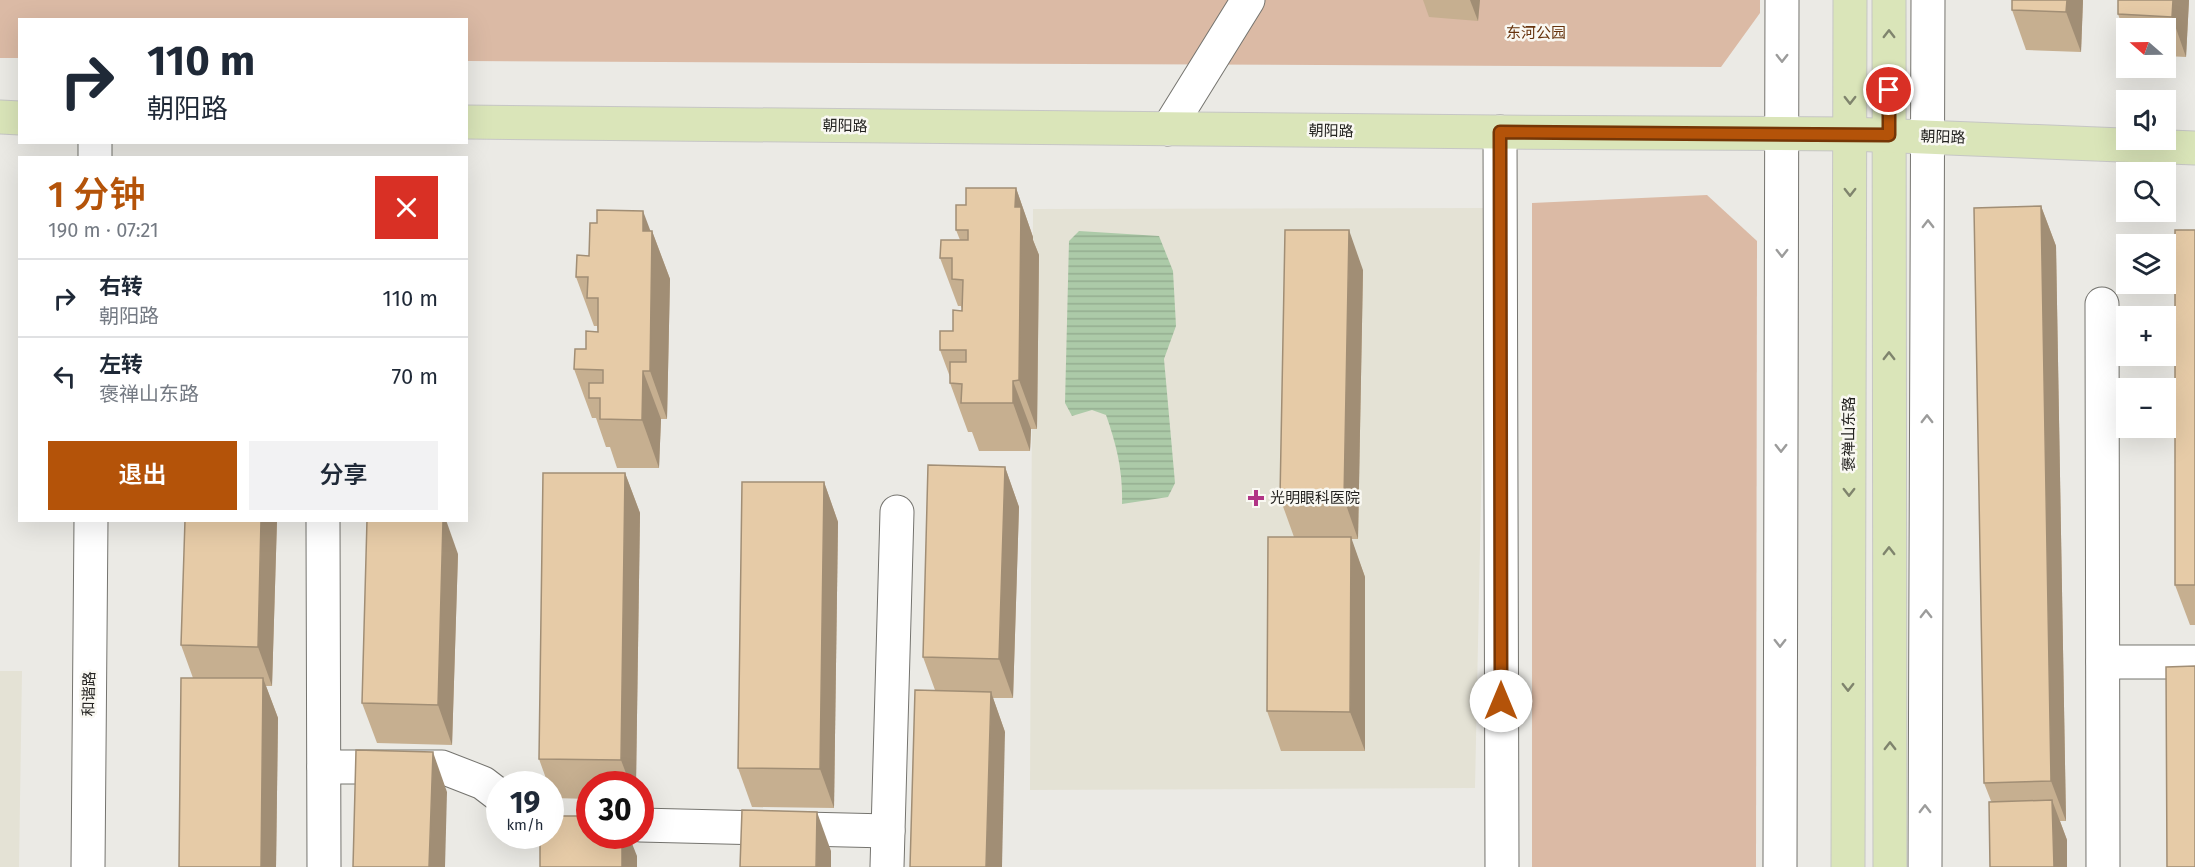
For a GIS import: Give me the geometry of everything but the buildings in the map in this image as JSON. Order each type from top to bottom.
[{"type":"main road","name":"褒禅山东路","points":[[1848,867],[1850,0]]},
{"type":"main road","points":[[1889,0],[1890,867]]},
{"type":"main road","points":[[0,117],[18,118]]},
{"type":"main road","name":"朝阳路","points":[[468,122],[1850,134],[2195,148]]},
{"type":"street","points":[[1168,129],[1248,0]]},
{"type":"street","points":[[1780,867],[1782,0]]},
{"type":"street","points":[[1925,867],[1928,0]]},
{"type":"street","points":[[1500,132],[1502,867]]},
{"type":"street","points":[[2102,304],[2103,867]]},
{"type":"street","points":[[887,867],[897,512]]},
{"type":"street","name":"和谐路","points":[[88,867],[91,522]]},
{"type":"street","points":[[323,522],[324,867]]},
{"type":"street","points":[[2103,662],[2195,662]]},
{"type":"street","points":[[324,767],[442,767],[486,785]]},
{"type":"street","points":[[654,825],[888,831]]},
{"type":"shaded area","name":"光明眼科医院","points":[[1487,208],[1475,788],[1030,790],[1033,209]]},
{"type":"shaded area","points":[[1079,231],[1159,236],[1173,271],[1176,326],[1164,359],[1175,483],[1168,497],[1122,504],[1118,459],[1106,415],[1092,410],[1072,416],[1065,403],[1069,241]]},
{"type":"shaded area","points":[[0,671],[22,671],[19,867],[0,867]]},
{"type":"green space","name":"东河公园","points":[[0,0],[1760,0],[1760,13],[1721,67],[468,61],[468,18],[18,18],[18,58],[0,58]]},
{"type":"green space","points":[[1707,195],[1757,241],[1756,867],[1532,867],[1532,203]]},
{"type":"place","name":"光明眼科医院","points":[[1256,498]]},
{"type":"route","points":[[1501,701],[1500,132],[1889,135],[1889,90]]}]
